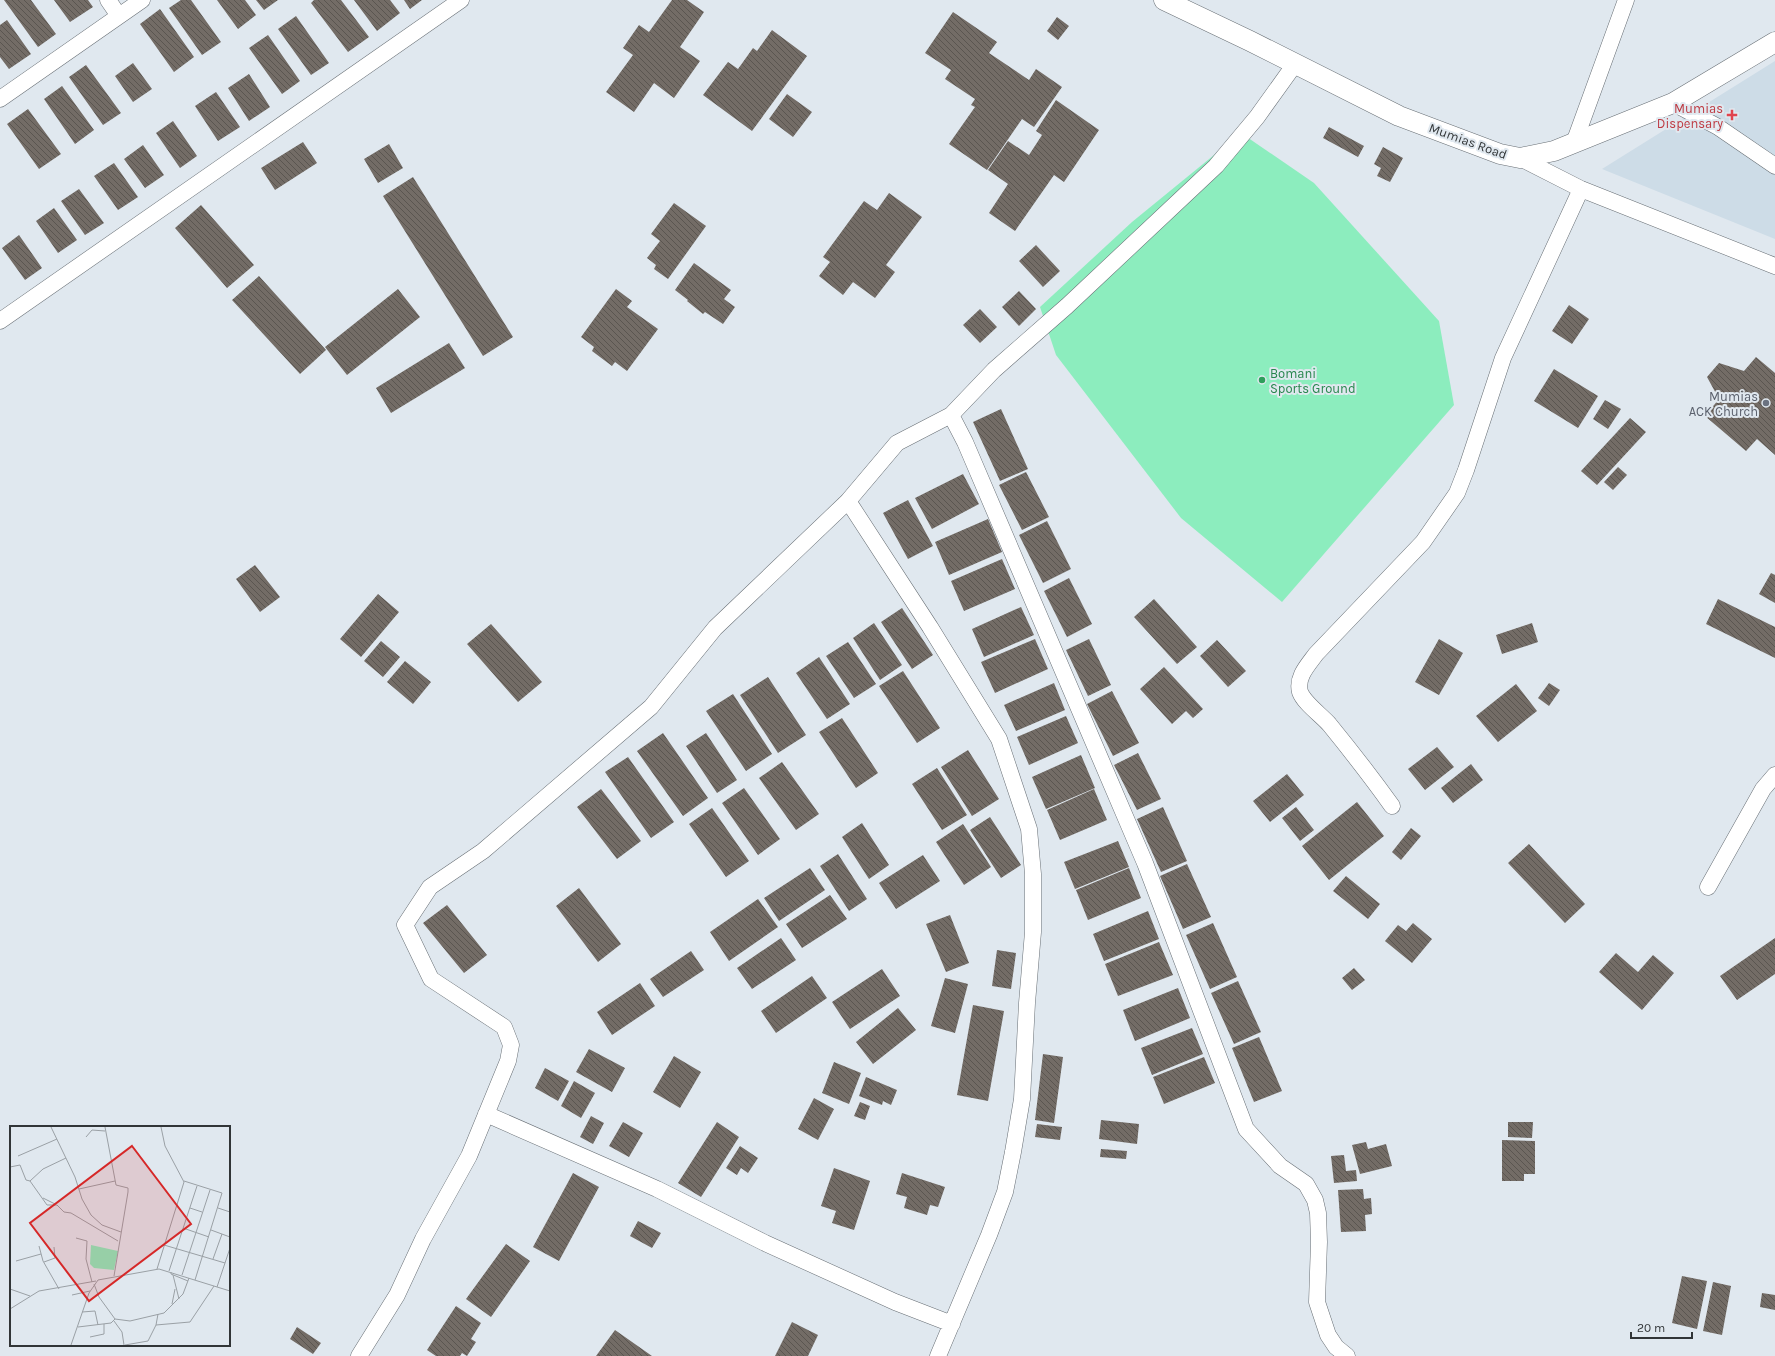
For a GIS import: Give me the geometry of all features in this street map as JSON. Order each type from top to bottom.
[{"type":"street","points":[[108,0],[119,16]]},
{"type":"street","points":[[0,99],[142,0]]},
{"type":"street","points":[[0,321],[461,0]]},
{"type":"street","name":"Mumias Road","points":[[1164,0],[1399,116],[1500,154],[1520,158],[1541,154],[1574,143],[1673,103],[1775,42]]},
{"type":"street","points":[[1574,143],[1626,0]]},
{"type":"street","points":[[359,1356],[397,1295],[423,1239],[469,1156],[508,1061],[511,1044],[504,1027],[431,979],[405,925],[430,887],[483,851],[651,707],[715,628],[848,501],[897,443],[951,415],[994,370],[1073,300],[1216,166],[1257,117],[1295,64]]},
{"type":"street","points":[[1673,103],[1718,127],[1775,166]]},
{"type":"street","points":[[1520,158],[1581,189],[1775,266]]},
{"type":"street","points":[[1392,806],[1354,755],[1301,693],[1299,684],[1304,669],[1316,654],[1423,542],[1457,493],[1503,358],[1581,189]]},
{"type":"street","points":[[951,415],[966,442],[1145,863],[1246,1129],[1280,1166],[1306,1184],[1315,1200],[1318,1213],[1319,1242],[1317,1302],[1328,1335],[1336,1347],[1346,1356]]},
{"type":"street","points":[[848,501],[930,627],[999,739],[1015,792],[1029,829],[1033,874],[1033,932],[1027,1003],[1022,1099],[1005,1192],[989,1235],[938,1356]]},
{"type":"street","points":[[1708,887],[1763,789],[1775,775]]},
{"type":"street","points":[[486,1114],[657,1189],[765,1243],[895,1302],[952,1324]]},
{"type":"shaded area","name":"Mumias Dispensary","points":[[1775,61],[1775,239],[1602,169]]},
{"type":"green space","name":"Bomani Sports Ground","points":[[1241,133],[1314,183],[1439,321],[1454,405],[1282,602],[1181,518],[1056,355],[1040,307],[1132,222]]},
{"type":"building","points":[[4,0],[31,0],[56,34],[38,47]]},
{"type":"building","points":[[54,0],[88,0],[93,7],[70,22]]},
{"type":"building","points":[[181,0],[191,0],[221,42],[202,55],[169,8]]},
{"type":"building","points":[[217,0],[245,0],[256,15],[238,29]]},
{"type":"building","points":[[256,0],[278,0],[264,10]]},
{"type":"building","points":[[314,0],[341,0],[369,37],[348,52],[311,3]]},
{"type":"building","points":[[354,0],[390,0],[400,13],[377,31]]},
{"type":"building","points":[[404,0],[422,0],[410,9]]},
{"type":"building","points":[[672,0],[687,0],[704,12],[680,47],[700,61],[674,98],[654,83],[634,112],[606,92],[633,55],[623,48],[639,25],[649,32]]},
{"type":"building","points":[[160,9],[194,57],[174,72],[140,24]]},
{"type":"building","points":[[953,12],[997,42],[989,53],[1029,80],[1036,69],[1062,87],[1034,127],[1022,119],[987,170],[949,144],[975,107],[971,105],[975,99],[945,79],[951,70],[925,53]]},
{"type":"building","points":[[296,16],[329,63],[311,75],[278,29]]},
{"type":"building","points":[[1057,17],[1069,26],[1058,40],[1047,31]]},
{"type":"building","points":[[7,20],[31,54],[9,69],[0,57],[0,25]]},
{"type":"building","points":[[772,30],[807,56],[752,131],[703,95],[728,62],[738,69],[753,48],[757,51]]},
{"type":"building","points":[[268,35],[300,81],[282,94],[249,48]]},
{"type":"building","points":[[133,63],[152,89],[133,102],[115,76]]},
{"type":"building","points":[[86,65],[121,113],[103,125],[69,77]]},
{"type":"building","points":[[249,74],[270,107],[249,121],[228,88]]},
{"type":"building","points":[[62,86],[94,130],[75,144],[44,99]]},
{"type":"building","points":[[216,92],[240,127],[218,141],[195,106]]},
{"type":"building","points":[[787,94],[812,112],[793,137],[769,119]]},
{"type":"building","points":[[1056,100],[1099,130],[1064,182],[1054,175],[1015,231],[989,213],[1008,184],[988,170],[1008,141],[1029,155],[1042,135],[1036,131]]},
{"type":"building","points":[[28,109],[61,154],[39,169],[7,124]]},
{"type":"building","points":[[173,121],[197,156],[180,168],[156,133]]},
{"type":"building","points":[[1329,127],[1364,146],[1358,157],[1323,138]]},
{"type":"building","points":[[303,142],[317,163],[275,190],[261,168]]},
{"type":"building","points":[[389,144],[403,168],[378,183],[364,159]]},
{"type":"building","points":[[143,145],[164,175],[145,188],[124,159]]},
{"type":"building","points":[[1383,147],[1403,158],[1390,182],[1377,176],[1381,168],[1374,164]]},
{"type":"building","points":[[114,163],[138,197],[118,210],[94,176]]},
{"type":"building","points":[[413,177],[513,337],[483,356],[383,196]]},
{"type":"building","points":[[79,189],[104,223],[85,235],[61,201]]},
{"type":"building","points":[[889,193],[922,217],[886,265],[895,272],[875,298],[853,282],[843,295],[819,276],[830,262],[823,257],[864,201],[877,210]]},
{"type":"building","points":[[674,203],[706,226],[668,279],[654,269],[656,265],[647,258],[660,241],[651,234]]},
{"type":"building","points":[[201,205],[254,265],[227,288],[175,228]]},
{"type":"building","points":[[54,208],[77,240],[58,253],[36,221]]},
{"type":"building","points":[[19,235],[42,268],[25,280],[2,248]]},
{"type":"building","points":[[1036,245],[1060,271],[1043,287],[1019,261]]},
{"type":"building","points":[[694,263],[731,290],[724,299],[735,307],[723,324],[705,312],[703,314],[675,290]]},
{"type":"building","points":[[259,276],[326,350],[300,374],[232,300]]},
{"type":"building","points":[[398,289],[420,317],[347,375],[325,347]]},
{"type":"building","points":[[616,289],[632,301],[627,307],[658,329],[627,371],[615,362],[612,366],[592,351],[594,347],[581,337]]},
{"type":"building","points":[[1019,291],[1036,309],[1019,326],[1002,307]]},
{"type":"building","points":[[1569,305],[1589,319],[1572,344],[1552,331]]},
{"type":"building","points":[[980,309],[997,327],[980,343],[963,325]]},
{"type":"building","points":[[449,343],[465,368],[391,413],[376,388]]},
{"type":"building","points":[[1756,357],[1775,373],[1775,455],[1757,439],[1746,451],[1705,416],[1719,399],[1707,377],[1719,363],[1744,371]]},
{"type":"building","points":[[1554,369],[1598,396],[1578,428],[1534,401]]},
{"type":"building","points":[[1605,400],[1621,409],[1608,429],[1593,419]]},
{"type":"building","points":[[1001,409],[1028,469],[1000,481],[973,422]]},
{"type":"building","points":[[1630,418],[1646,432],[1597,485],[1581,471]]},
{"type":"building","points":[[1618,467],[1627,475],[1613,490],[1604,482]]},
{"type":"building","points":[[1026,472],[1049,517],[1022,530],[999,485]]},
{"type":"building","points":[[963,474],[979,504],[932,529],[915,498]]},
{"type":"building","points":[[908,500],[933,546],[908,559],[883,513]]},
{"type":"building","points":[[988,519],[1002,552],[949,575],[935,542]]},
{"type":"building","points":[[1047,521],[1071,569],[1043,583],[1019,535]]},
{"type":"building","points":[[1002,559],[1015,589],[964,611],[951,581]]},
{"type":"building","points":[[255,565],[280,597],[260,612],[236,579]]},
{"type":"building","points":[[1771,573],[1775,575],[1775,603],[1759,594]]},
{"type":"building","points":[[1069,578],[1092,624],[1067,637],[1044,591]]},
{"type":"building","points":[[378,594],[399,612],[361,657],[340,639]]},
{"type":"building","points":[[1154,599],[1197,647],[1177,664],[1134,617]]},
{"type":"building","points":[[1718,599],[1775,627],[1775,658],[1706,624]]},
{"type":"building","points":[[1021,607],[1034,635],[984,657],[972,629]]},
{"type":"building","points":[[902,608],[933,655],[912,669],[881,622]]},
{"type":"building","points":[[874,623],[902,665],[880,680],[853,638]]},
{"type":"building","points":[[1532,623],[1538,642],[1502,654],[1496,635]]},
{"type":"building","points":[[491,624],[542,682],[518,702],[467,644]]},
{"type":"building","points":[[1035,639],[1048,669],[995,693],[981,662]]},
{"type":"building","points":[[1089,639],[1111,685],[1088,696],[1066,650]]},
{"type":"building","points":[[1439,639],[1463,653],[1439,695],[1415,682]]},
{"type":"building","points":[[1217,640],[1246,671],[1228,687],[1200,656]]},
{"type":"building","points":[[381,641],[400,657],[383,677],[364,661]]},
{"type":"building","points":[[848,642],[876,684],[854,698],[826,656]]},
{"type":"building","points":[[819,657],[850,704],[827,719],[796,673]]},
{"type":"building","points":[[405,661],[431,682],[413,704],[387,682]]},
{"type":"building","points":[[1164,667],[1203,709],[1193,718],[1186,711],[1172,724],[1140,689]]},
{"type":"building","points":[[903,671],[940,728],[917,743],[879,686]]},
{"type":"building","points":[[768,677],[806,735],[778,753],[740,695]]},
{"type":"building","points":[[1054,683],[1065,710],[1016,731],[1004,705]]},
{"type":"building","points":[[1549,683],[1560,690],[1549,706],[1538,698]]},
{"type":"building","points":[[1516,684],[1537,711],[1498,742],[1476,716]]},
{"type":"building","points":[[1112,691],[1139,743],[1113,756],[1087,704]]},
{"type":"building","points":[[733,694],[772,754],[746,771],[706,711]]},
{"type":"building","points":[[1066,716],[1078,743],[1029,765],[1017,737]]},
{"type":"building","points":[[842,718],[878,773],[856,788],[819,732]]},
{"type":"building","points":[[663,733],[708,798],[683,816],[637,751]]},
{"type":"building","points":[[706,733],[737,780],[717,793],[686,746]]},
{"type":"building","points":[[1437,747],[1454,767],[1425,790],[1408,769]]},
{"type":"building","points":[[968,750],[999,799],[972,816],[941,767]]},
{"type":"building","points":[[1138,753],[1161,799],[1137,810],[1114,765]]},
{"type":"building","points":[[1081,755],[1095,788],[1046,809],[1032,777]]},
{"type":"building","points":[[628,757],[674,822],[651,838],[605,772]]},
{"type":"building","points":[[782,762],[819,814],[796,830],[759,778]]},
{"type":"building","points":[[1471,764],[1483,780],[1453,803],[1441,788]]},
{"type":"building","points":[[937,768],[967,815],[942,830],[912,784]]},
{"type":"building","points":[[1287,774],[1304,795],[1270,822],[1253,801]]},
{"type":"building","points":[[744,788],[780,839],[758,855],[722,803]]},
{"type":"building","points":[[601,789],[641,841],[617,859],[577,807]]},
{"type":"building","points":[[1094,789],[1107,820],[1060,840],[1047,810]]},
{"type":"building","points":[[1357,802],[1384,836],[1329,880],[1302,846]]},
{"type":"building","points":[[1163,807],[1187,861],[1161,872],[1137,819]]},
{"type":"building","points":[[1296,807],[1314,830],[1300,841],[1282,818]]},
{"type":"building","points":[[712,808],[749,861],[726,877],[689,824]]},
{"type":"building","points":[[990,817],[1021,865],[1001,878],[970,830]]},
{"type":"building","points":[[862,823],[889,865],[869,879],[842,837]]},
{"type":"building","points":[[963,824],[991,867],[964,885],[936,842]]},
{"type":"building","points":[[1411,828],[1421,836],[1401,860],[1392,852]]},
{"type":"building","points":[[1118,841],[1129,867],[1075,889],[1064,862]]},
{"type":"building","points":[[1529,844],[1585,904],[1565,923],[1508,863]]},
{"type":"building","points":[[838,854],[867,899],[849,911],[820,866]]},
{"type":"building","points":[[923,855],[940,881],[896,909],[879,883]]},
{"type":"building","points":[[1187,864],[1211,917],[1183,929],[1160,876]]},
{"type":"building","points":[[810,868],[825,890],[779,921],[764,898]]},
{"type":"building","points":[[1129,868],[1141,898],[1088,920],[1076,890]]},
{"type":"building","points":[[1346,876],[1380,904],[1368,919],[1333,891]]},
{"type":"building","points":[[579,888],[621,944],[598,962],[556,906]]},
{"type":"building","points":[[830,895],[847,919],[802,948],[786,924]]},
{"type":"building","points":[[758,899],[778,927],[729,961],[710,932]]},
{"type":"building","points":[[447,905],[487,955],[464,973],[423,923]]},
{"type":"building","points":[[1148,911],[1159,939],[1104,961],[1093,934]]},
{"type":"building","points":[[950,915],[969,963],[946,972],[926,924]]},
{"type":"building","points":[[1213,923],[1237,977],[1210,989],[1186,935]]},
{"type":"building","points":[[1413,923],[1432,939],[1412,963],[1385,941],[1398,925],[1406,931]]},
{"type":"building","points":[[781,938],[796,960],[752,989],[737,968]]},
{"type":"building","points":[[1775,938],[1775,974],[1737,1000],[1720,976]]},
{"type":"building","points":[[1159,942],[1173,975],[1118,996],[1105,964]]},
{"type":"building","points":[[997,950],[1016,953],[1011,989],[992,986]]},
{"type":"building","points":[[691,951],[704,970],[663,997],[650,979]]},
{"type":"building","points":[[1616,953],[1638,972],[1653,955],[1674,973],[1642,1010],[1599,972]]},
{"type":"building","points":[[1354,968],[1365,980],[1352,990],[1342,978]]},
{"type":"building","points":[[882,969],[900,996],[850,1029],[832,1002]]},
{"type":"building","points":[[812,976],[827,998],[776,1033],[761,1011]]},
{"type":"building","points":[[945,978],[968,984],[955,1033],[931,1026]]},
{"type":"building","points":[[1238,981],[1261,1032],[1234,1044],[1211,993]]},
{"type":"building","points":[[640,983],[655,1006],[612,1035],[597,1012]]},
{"type":"building","points":[[1178,988],[1190,1018],[1135,1041],[1123,1010]]},
{"type":"building","points":[[973,1005],[1004,1011],[988,1101],[957,1095]]},
{"type":"building","points":[[898,1008],[916,1030],[873,1064],[856,1042]]},
{"type":"building","points":[[1192,1028],[1203,1054],[1152,1075],[1141,1048]]},
{"type":"building","points":[[1259,1037],[1282,1091],[1254,1102],[1232,1048]]},
{"type":"building","points":[[589,1049],[625,1068],[612,1092],[576,1072]]},
{"type":"building","points":[[1043,1054],[1063,1057],[1054,1123],[1035,1120]]},
{"type":"building","points":[[674,1056],[701,1072],[680,1108],[653,1092]]},
{"type":"building","points":[[1204,1057],[1215,1083],[1164,1104],[1153,1077]]},
{"type":"building","points":[[834,1062],[861,1073],[849,1104],[822,1093]]},
{"type":"building","points":[[545,1068],[569,1081],[558,1101],[535,1088]]},
{"type":"building","points":[[866,1077],[897,1090],[891,1105],[883,1101],[882,1105],[859,1096]]},
{"type":"building","points":[[574,1081],[595,1093],[581,1118],[561,1106]]},
{"type":"building","points":[[814,1098],[834,1109],[818,1140],[798,1129]]},
{"type":"building","points":[[860,1102],[870,1106],[865,1120],[854,1116]]},
{"type":"building","points":[[591,1116],[604,1123],[593,1144],[580,1137]]},
{"type":"building","points":[[1101,1120],[1139,1124],[1137,1144],[1099,1139]]},
{"type":"building","points":[[623,1122],[643,1133],[629,1157],[609,1146]]},
{"type":"building","points":[[717,1122],[739,1137],[701,1197],[678,1183]]},
{"type":"building","points":[[1508,1122],[1533,1122],[1532,1138],[1508,1137]]},
{"type":"building","points":[[1037,1124],[1062,1127],[1060,1140],[1035,1137]]},
{"type":"building","points":[[1502,1140],[1535,1141],[1535,1174],[1524,1174],[1524,1181],[1502,1181]]},
{"type":"building","points":[[1366,1142],[1368,1149],[1386,1144],[1392,1166],[1360,1174],[1352,1145]]},
{"type":"building","points":[[740,1146],[758,1158],[748,1173],[741,1168],[737,1175],[726,1168]]},
{"type":"building","points":[[1101,1149],[1127,1151],[1126,1159],[1100,1157]]},
{"type":"building","points":[[1344,1155],[1346,1171],[1356,1170],[1357,1181],[1334,1183],[1331,1156]]},
{"type":"building","points":[[834,1168],[870,1181],[854,1230],[832,1223],[836,1211],[821,1206]]},
{"type":"building","points":[[573,1173],[599,1187],[559,1261],[533,1247]]},
{"type":"building","points":[[902,1173],[945,1187],[938,1207],[930,1205],[927,1215],[904,1208],[907,1197],[896,1194]]},
{"type":"building","points":[[1363,1189],[1364,1199],[1371,1198],[1372,1214],[1365,1215],[1366,1231],[1341,1232],[1338,1190]]},
{"type":"building","points":[[638,1221],[661,1233],[652,1248],[630,1236]]},
{"type":"building","points":[[506,1244],[530,1261],[491,1317],[466,1299]]},
{"type":"building","points":[[1682,1276],[1707,1281],[1697,1329],[1672,1323]]},
{"type":"building","points":[[1713,1282],[1731,1286],[1722,1335],[1703,1331]]},
{"type":"building","points":[[1762,1293],[1775,1295],[1775,1310],[1760,1307]]},
{"type":"building","points":[[456,1306],[481,1323],[471,1339],[476,1342],[467,1356],[462,1353],[460,1356],[436,1356],[427,1350]]},
{"type":"building","points":[[792,1322],[818,1335],[808,1356],[775,1356]]},
{"type":"building","points":[[297,1327],[321,1343],[313,1354],[290,1339]]},
{"type":"building","points":[[615,1330],[652,1356],[596,1356]]},
{"type":"place","name":"Mumias Dispensary","points":[[1732,115]]},
{"type":"place","name":"Bomani Sports Ground","points":[[1262,380]]},
{"type":"place","name":"Mumias ACK Church","points":[[1766,403]]}]
